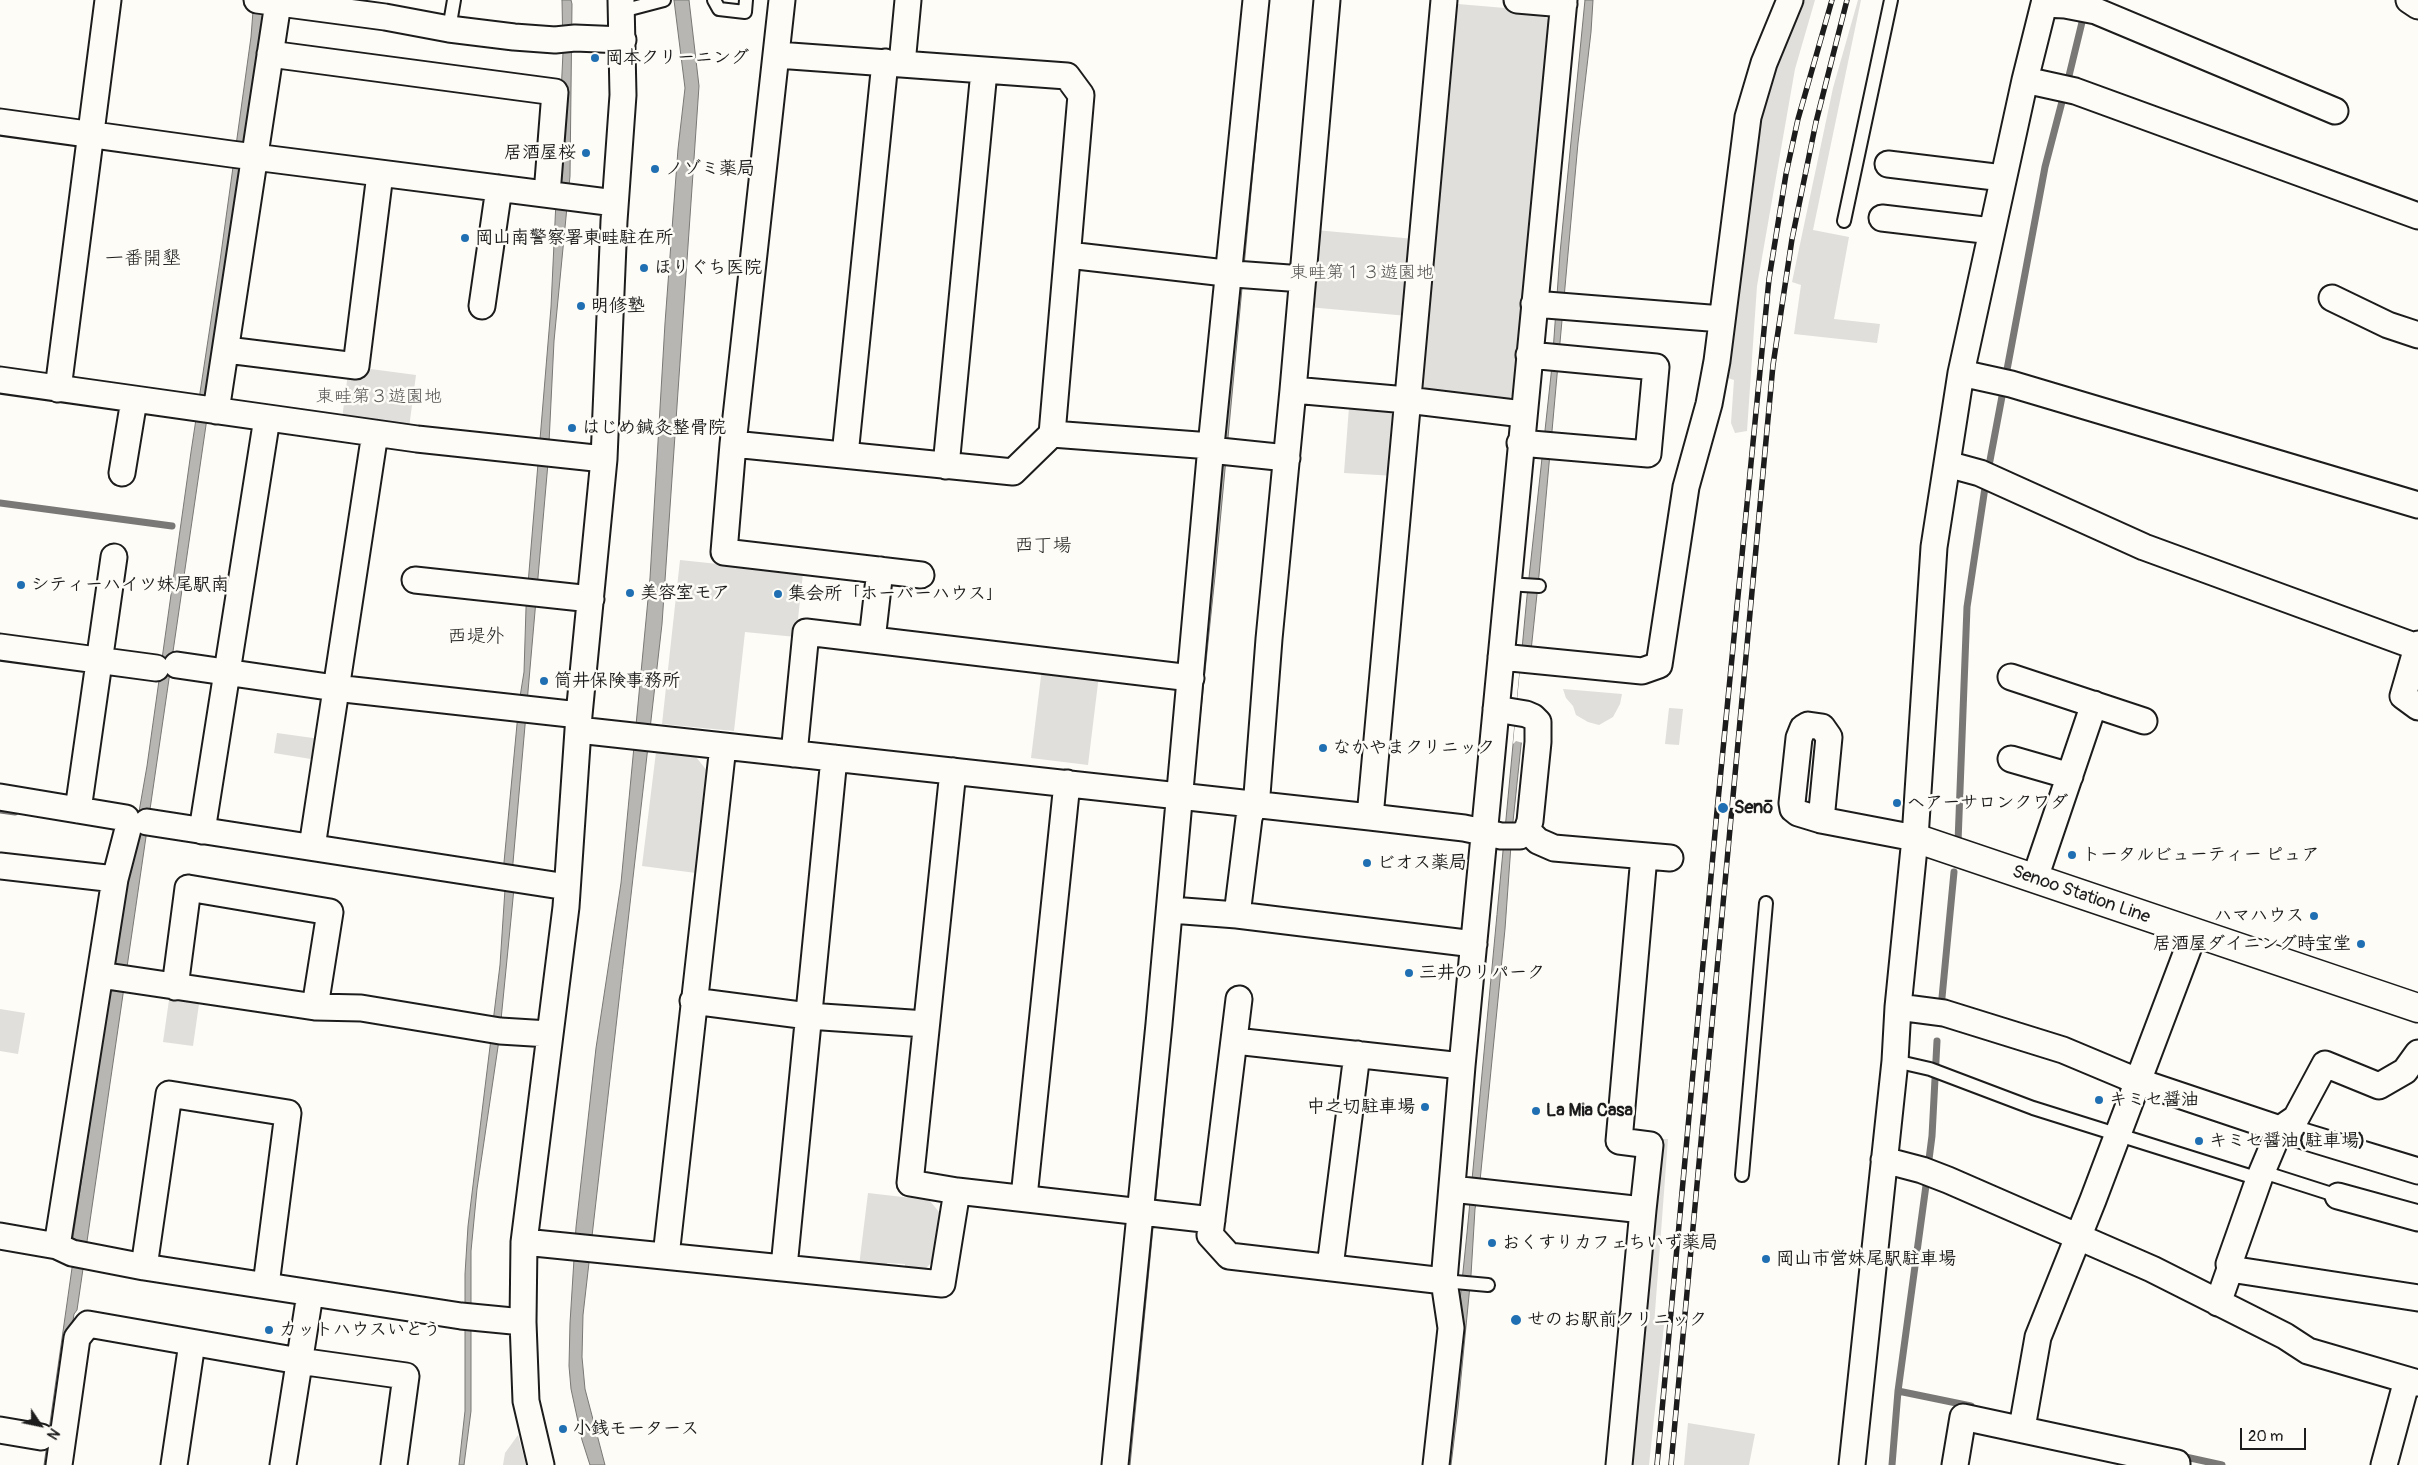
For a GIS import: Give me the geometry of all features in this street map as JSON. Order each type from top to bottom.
[{"type":"main road","name":"Senoo Station Line","points":[[1915,838],[2418,1008]]},
{"type":"street","points":[[58,389],[89,135],[108,0]]},
{"type":"street","points":[[782,0],[724,552],[921,575]]},
{"type":"street","points":[[846,455],[894,63],[908,0]]},
{"type":"street","points":[[1115,1465],[1146,1212],[1185,796],[1191,678],[1236,274],[1256,0]]},
{"type":"street","points":[[1237,915],[1249,818],[1257,795],[1269,639],[1287,458],[1327,0]]},
{"type":"street","points":[[1370,817],[1444,0]]},
{"type":"street","points":[[1436,1465],[1450,1376],[1451,1282],[1466,1191],[1462,1066],[1500,657],[1516,584],[1538,445],[1523,414],[1547,357],[1552,305],[1564,2],[1517,0]]},
{"type":"street","points":[[1500,657],[1642,671],[1659,665],[1686,487],[1709,404],[1748,116],[1764,63],[1790,0]]},
{"type":"street","points":[[2409,0],[2418,6]]},
{"type":"street","points":[[208,410],[226,350],[256,157],[270,54],[268,2],[387,9],[449,29],[623,40]]},
{"type":"street","points":[[1852,1465],[1895,1061],[1898,1008],[1915,838],[1934,547],[1961,373],[2024,80],[2045,2],[2084,8],[2335,111]]},
{"type":"street","points":[[541,1465],[526,1400],[523,1322],[524,1242],[567,888],[579,723],[604,459],[615,203],[623,95],[621,5]]},
{"type":"street","points":[[270,54],[555,92],[557,195]]},
{"type":"street","points":[[734,444],[1013,472],[1052,434],[1081,95],[1067,76],[777,55]]},
{"type":"street","points":[[946,466],[984,71]]},
{"type":"street","points":[[2024,80],[2068,89],[2418,216]]},
{"type":"street","points":[[0,122],[380,174],[615,203]]},
{"type":"street","points":[[1888,164],[2003,178]]},
{"type":"street","points":[[226,350],[356,366],[380,174]]},
{"type":"street","points":[[482,306],[499,188]]},
{"type":"street","points":[[1882,218],[1992,231]]},
{"type":"street","points":[[1068,255],[1236,274],[1303,279]]},
{"type":"street","points":[[2332,298],[2388,325],[2418,335]]},
{"type":"street","points":[[1552,305],[1722,319]]},
{"type":"street","points":[[1538,445],[1648,454],[1656,367],[1547,357]]},
{"type":"street","points":[[1961,373],[2004,383],[2418,505]]},
{"type":"street","points":[[0,380],[375,433],[544,454],[604,459]]},
{"type":"street","points":[[1293,390],[1407,400],[1523,414]]},
{"type":"street","points":[[122,473],[134,400]]},
{"type":"street","points":[[202,831],[267,418]]},
{"type":"street","points":[[312,847],[375,433]]},
{"type":"street","points":[[1052,434],[1287,458]]},
{"type":"street","points":[[1947,464],[1989,478],[2144,547],[2418,645],[2402,696],[2418,707]]},
{"type":"street","points":[[78,810],[114,557]]},
{"type":"street","points":[[872,640],[880,570]]},
{"type":"street","points":[[415,580],[591,599]]},
{"type":"street","points":[[794,754],[806,632],[1191,678]]},
{"type":"street","points":[[0,646],[98,660],[228,671],[335,688],[522,708],[641,737],[1185,796],[1464,828],[1501,836],[1520,836],[1527,830],[1530,821],[1538,742],[1538,722],[1533,716],[1496,709]]},
{"type":"street","points":[[2011,677],[2144,721]]},
{"type":"street","points":[[2035,878],[2094,704]]},
{"type":"street","points":[[666,1256],[723,746]]},
{"type":"street","points":[[784,1267],[834,758]]},
{"type":"street","points":[[2012,759],[2070,776]]},
{"type":"street","points":[[953,771],[910,1183],[957,1191],[1024,1197],[1212,1220]]},
{"type":"street","points":[[1024,1197],[1066,783]]},
{"type":"street","points":[[0,797],[78,810],[132,825],[202,831],[567,888]]},
{"type":"street","points":[[1821,820],[1915,838]]},
{"type":"street","points":[[72,1252],[113,977],[115,880],[132,825]]},
{"type":"street","points":[[1527,830],[1538,841],[1554,848],[1670,858]]},
{"type":"street","points":[[1619,1465],[1650,1145],[1619,1141],[1644,856]]},
{"type":"street","points":[[0,866],[115,880]]},
{"type":"street","points":[[175,987],[188,888],[330,912],[315,1007]]},
{"type":"street","points":[[1184,911],[1237,915],[1474,944]]},
{"type":"street","points":[[2024,1421],[2038,1336],[2078,1238],[2194,933]]},
{"type":"street","points":[[113,977],[315,1007],[361,1008],[494,1029],[549,1034]]},
{"type":"street","points":[[1239,999],[1210,1235],[1229,1256],[1451,1282]]},
{"type":"street","points":[[693,1002],[808,1016],[926,1024]]},
{"type":"street","points":[[1898,1008],[1944,1013],[2063,1050],[2137,1081],[2280,1129],[2418,1171]]},
{"type":"street","points":[[1235,1041],[1462,1066]]},
{"type":"street","points":[[1330,1267],[1357,1054]]},
{"type":"street","points":[[2218,1303],[2230,1269],[2229,1264],[2280,1129],[2296,1118],[2325,1064],[2379,1086],[2405,1071],[2418,1054]]},
{"type":"street","points":[[144,1267],[169,1094],[288,1113],[266,1286]]},
{"type":"street","points":[[1884,1160],[1927,1172],[2152,1269],[2285,1336],[2308,1351],[2412,1381],[2384,1465]]},
{"type":"street","points":[[524,1242],[942,1284],[957,1191]]},
{"type":"street","points":[[1466,1191],[1643,1210]]},
{"type":"street","points":[[2338,1196],[2418,1218]]},
{"type":"street","points":[[0,1236],[144,1267],[468,1317],[523,1322]]},
{"type":"street","points":[[2230,1269],[2418,1298]]},
{"type":"street","points":[[283,1465],[310,1294]]},
{"type":"street","points":[[59,1465],[77,1338],[88,1324],[299,1361],[406,1376],[394,1465]]},
{"type":"street","points":[[174,1465],[192,1343]]},
{"type":"street","points":[[1955,1465],[1963,1417],[2024,1421],[2177,1462],[2177,1465]]},
{"type":"street","points":[[0,1430],[41,1437]]},
{"type":"lane","points":[[449,29],[454,0]]},
{"type":"lane","points":[[621,5],[664,0]]},
{"type":"lane","points":[[714,0],[719,10],[745,12],[746,0]]},
{"type":"lane","points":[[1844,221],[1891,0]]},
{"type":"lane","points":[[1516,584],[1539,586]]},
{"type":"lane","points":[[1742,1175],[1766,904]]},
{"type":"lane","points":[[1895,1061],[1934,1071],[2033,1108],[2118,1134],[2261,1176],[2338,1196]]},
{"type":"lane","points":[[1451,1282],[1482,1284]]},
{"type":"green space","points":[[1800,0],[1815,0],[1795,69],[1757,286],[1747,431],[1735,433],[1731,423],[1734,380],[1719,375],[1754,117]]},
{"type":"green space","points":[[1858,0],[1861,0],[1813,230],[1849,237],[1834,319],[1880,324],[1877,343],[1794,334],[1801,285],[1792,282],[1833,88]]},
{"type":"green space","points":[[1458,4],[1540,11],[1553,25],[1519,387],[1509,399],[1427,391],[1419,383],[1451,13]]},
{"type":"green space","name":"東畦第１３遊園地","points":[[1315,230],[1415,239],[1408,316],[1308,307]]},
{"type":"green space","name":"東畦第３遊園地","points":[[363,368],[416,375],[409,428],[342,419],[348,373]]},
{"type":"green space","points":[[1349,407],[1391,410],[1400,418],[1396,476],[1344,473]]},
{"type":"green space","points":[[680,560],[803,573],[796,637],[745,632],[734,731],[662,724]]},
{"type":"green space","points":[[1042,668],[1099,675],[1088,765],[1031,758]]},
{"type":"green space","points":[[1563,689],[1622,694],[1620,704],[1613,717],[1599,725],[1588,722],[1576,715]]},
{"type":"green space","points":[[1669,708],[1683,709],[1679,745],[1665,744]]},
{"type":"green space","points":[[277,733],[320,739],[317,760],[274,753]]},
{"type":"green space","points":[[656,752],[696,757],[708,772],[696,873],[642,866]]},
{"type":"green space","points":[[170,993],[200,997],[193,1046],[163,1042]]},
{"type":"green space","points":[[0,1009],[25,1013],[18,1054],[0,1051]]},
{"type":"green space","points":[[1656,1139],[1668,1139],[1654,1325],[1664,1325],[1649,1465],[1629,1465]]},
{"type":"green space","points":[[868,1193],[929,1200],[940,1213],[934,1260],[922,1272],[905,1271],[905,1264],[887,1263],[886,1269],[859,1266]]},
{"type":"green space","points":[[1688,1423],[1755,1434],[1749,1465],[1684,1465]]},
{"type":"green space","points":[[518,1435],[526,1465],[503,1465],[505,1453]]},
{"type":"shaded area","points":[[268,0],[77,1310],[74,1314],[52,1465],[44,1465],[73,1261],[72,1244],[129,869],[147,766],[220,261],[253,11]]},
{"type":"shaded area","points":[[562,0],[571,0],[572,4],[570,176],[554,341],[548,463],[512,874],[514,888],[499,1040],[477,1189],[471,1251],[471,1411],[464,1465],[459,1465],[465,1411],[465,1274],[468,1226],[500,965],[505,889],[503,873],[519,703],[524,672],[526,608],[551,307],[563,52]]},
{"type":"shaded area","points":[[674,0],[689,0],[699,86],[662,624],[583,1315],[582,1357],[585,1389],[605,1465],[590,1465],[582,1440],[571,1389],[569,1366],[570,1323],[576,1227],[596,1048],[621,883],[650,578],[665,323],[678,149],[685,88]]},
{"type":"shaded area","points":[[1263,0],[1269,0],[1215,576],[1190,814],[1163,1125],[1130,1465],[1122,1465]]},
{"type":"shaded area","points":[[1585,0],[1593,0],[1591,32],[1578,143],[1539,575],[1512,831],[1505,929],[1480,1181],[1475,1209],[1471,1275],[1458,1408],[1451,1465],[1443,1465],[1467,1233],[1527,596],[1552,366],[1560,253]]},
{"type":"pier","points":[[1522,648],[1532,653],[1523,743],[1516,741],[1513,744]]},
{"type":"waterway","points":[[2067,84],[2084,14]]},
{"type":"waterway","points":[[1988,471],[2045,167],[2064,94]]},
{"type":"waterway","points":[[1958,842],[1967,607],[1986,481]]},
{"type":"waterway","points":[[0,503],[172,526]]},
{"type":"waterway","points":[[0,810],[15,812]]},
{"type":"waterway","points":[[1941,1008],[1954,872]]},
{"type":"waterway","points":[[1928,1167],[1932,1136],[1937,1041]]},
{"type":"waterway","points":[[1892,1465],[1898,1391],[1927,1178]]},
{"type":"waterway","points":[[1898,1391],[1971,1406]]},
{"type":"waterway","points":[[2181,1456],[2222,1465]]},
{"type":"railway","points":[[1657,1465],[1717,811],[1769,279],[1786,174],[1798,119],[1832,0]]},
{"type":"railway","points":[[1671,1465],[1773,365],[1792,239],[1816,122],[1847,0]]},
{"type":"place","name":"岡本クリーニング","points":[[595,58]]},
{"type":"place","name":"居酒屋桜","points":[[586,153]]},
{"type":"place","name":"ノゾミ薬局","points":[[655,169]]},
{"type":"place","name":"岡山南警察署東畦駐在所","points":[[465,238]]},
{"type":"place","name":"ほりぐち医院","points":[[644,268]]},
{"type":"place","name":"明修塾","points":[[581,306]]},
{"type":"place","name":"はじめ鍼灸整骨院","points":[[572,428]]},
{"type":"place","name":"シティーハイツ妹尾駅南","points":[[21,585]]},
{"type":"place","name":"美容室モア","points":[[630,593]]},
{"type":"place","name":"集会所「ホーバーハウス」","points":[[778,594]]},
{"type":"place","name":"筒井保険事務所","points":[[544,681]]},
{"type":"place","name":"なかやまクリニック","points":[[1323,748]]},
{"type":"place","name":"ヘアーサロンクワダ","points":[[1897,803]]},
{"type":"place","name":"Senō","points":[[1723,808]]},
{"type":"place","name":"トータルビューティー ピュア","points":[[2072,855]]},
{"type":"place","name":"ビオス薬局","points":[[1367,863]]},
{"type":"place","name":"ハマハウス","points":[[2314,916]]},
{"type":"place","name":"居酒屋ダイニング時宝堂","points":[[2361,944]]},
{"type":"place","name":"三井のリパーク","points":[[1409,973]]},
{"type":"place","name":"キミセ醤油","points":[[2099,1100]]},
{"type":"place","name":"中之切駐車場","points":[[1425,1107]]},
{"type":"place","name":"La Mia Casa","points":[[1536,1111]]},
{"type":"place","name":"キミセ醤油(駐車場)","points":[[2199,1141]]},
{"type":"place","name":"おくすりカフェちいず薬局","points":[[1492,1243]]},
{"type":"place","name":"岡山市営妹尾駅駐車場","points":[[1766,1259]]},
{"type":"place","name":"せのお駅前クリニック","points":[[1516,1320]]},
{"type":"place","name":"カットハウスいとう","points":[[269,1330]]},
{"type":"place","name":"小銭モータース","points":[[563,1429]]},
{"type":"district","name":"一番開墾","points":[[143,259]]},
{"type":"district","name":"西丁場","points":[[1043,546]]},
{"type":"district","name":"西堤外","points":[[476,637]]}]
